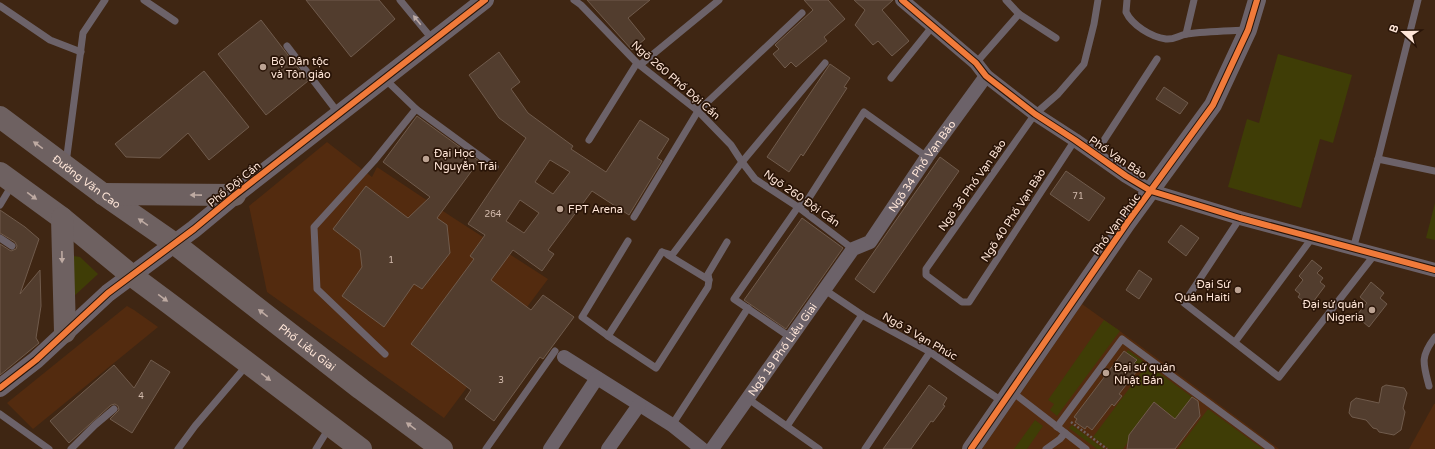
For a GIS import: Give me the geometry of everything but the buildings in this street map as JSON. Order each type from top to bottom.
[{"type":"main road","name":"Đường Văn Cao","points":[[0,117],[103,194],[175,244]]},
{"type":"main road","points":[[7,178],[62,218],[131,276],[361,449]]},
{"type":"main road","points":[[103,194],[235,195]]},
{"type":"main road","points":[[62,218],[64,332]]},
{"type":"main road","name":"Phố Liễu Giai","points":[[175,244],[361,389],[440,448]]},
{"type":"street","name":"Phố Đội Cấn","points":[[0,388],[36,360],[64,332],[108,293],[175,244],[235,195],[485,0]]},
{"type":"street","name":"Phố Vạn Bảo","points":[[902,0],[976,63],[986,76],[1035,114],[1126,176],[1151,191],[1240,218],[1435,270]]},
{"type":"street","name":"Phố Vạn Phúc","points":[[971,449],[1127,223],[1213,106],[1248,30],[1256,0]]},
{"type":"street","name":"Ngõ 34 Phố Vạn Bảo","points":[[853,249],[870,242],[926,157],[986,76]]},
{"type":"street","name":"Ngõ 19 Phố Liễu Giai","points":[[712,449],[853,249]]},
{"type":"street","points":[[559,354],[672,425],[702,449]]},
{"type":"street","points":[[550,449],[598,378]]},
{"type":"street","points":[[608,449],[639,405]]},
{"type":"lane","points":[[65,165],[83,33],[105,0]]},
{"type":"lane","points":[[144,0],[175,21]]},
{"type":"lane","points":[[400,0],[433,40]]},
{"type":"lane","name":"Ngõ 260 Phố Đội Cấn","points":[[574,0],[581,5],[639,64],[698,111],[731,145],[742,162]]},
{"type":"lane","points":[[589,140],[639,64],[719,0]]},
{"type":"lane","points":[[1006,0],[1020,14],[1056,38]]},
{"type":"lane","name":"Ngõ 36 Phố Vạn Bảo","points":[[969,302],[962,302],[926,275],[926,269],[1035,114],[1058,94],[1084,64],[1094,24],[1098,0]]},
{"type":"lane","points":[[1127,0],[1126,12],[1133,23],[1140,28],[1165,39],[1173,39],[1186,34],[1248,30]]},
{"type":"lane","points":[[1186,34],[1194,0]]},
{"type":"lane","points":[[1353,249],[1378,159],[1418,0]]},
{"type":"lane","points":[[0,6],[50,40],[81,52]]},
{"type":"lane","points":[[634,216],[698,111],[802,13]]},
{"type":"lane","points":[[976,63],[1020,14]]},
{"type":"lane","points":[[892,78],[932,27]]},
{"type":"lane","points":[[288,46],[340,114]]},
{"type":"lane","points":[[1095,154],[1158,59]]},
{"type":"lane","points":[[662,252],[672,255],[742,162],[825,63]]},
{"type":"lane","points":[[385,79],[416,110],[495,167]]},
{"type":"lane","points":[[385,354],[317,289],[314,227],[374,161],[416,110]]},
{"type":"lane","points":[[790,337],[734,299],[798,207],[807,201],[864,112],[926,157]]},
{"type":"lane","name":"Ngõ 40 Phố Vạn Bảo","points":[[969,302],[1075,140]]},
{"type":"lane","points":[[1378,159],[1435,171]]},
{"type":"lane","name":"Ngõ 260 Đội Cấn","points":[[742,162],[755,179],[798,207],[853,249]]},
{"type":"lane","points":[[0,205],[7,178]]},
{"type":"lane","points":[[1240,218],[1184,303],[1279,377],[1375,254]]},
{"type":"lane","points":[[0,238],[12,246]]},
{"type":"lane","points":[[1235,342],[1312,238]]},
{"type":"lane","points":[[628,241],[582,317],[656,368],[708,287],[708,274],[727,242]]},
{"type":"lane","points":[[662,252],[709,280]]},
{"type":"lane","points":[[608,336],[662,252]]},
{"type":"lane","name":"Ngõ 3 Vạn Phúc","points":[[825,290],[862,315],[930,352],[1057,427],[1086,449]]},
{"type":"lane","points":[[672,425],[748,308]]},
{"type":"lane","points":[[787,426],[862,315]]},
{"type":"lane","points":[[1429,386],[1424,365],[1424,358],[1426,348],[1435,337]]},
{"type":"lane","points":[[1057,427],[1122,339],[1271,449]]},
{"type":"lane","points":[[865,449],[930,352]]},
{"type":"lane","points":[[486,449],[559,354]]},
{"type":"lane","points":[[178,449],[195,426],[248,363]]},
{"type":"lane","points":[[747,398],[787,426],[810,446],[819,449]]},
{"type":"lane","points":[[72,449],[95,424],[114,409]]},
{"type":"lane","points":[[0,414],[49,449]]},
{"type":"lane","points":[[316,449],[330,426]]},
{"type":"lane","points":[[1046,449],[1060,439],[1065,432]]},
{"type":"path","points":[[1064,417],[1107,449]]},
{"type":"shaded area","points":[[1278,54],[1352,75],[1333,143],[1320,139],[1301,208],[1228,187],[1247,119],[1259,123]]},
{"type":"shaded area","points":[[327,142],[372,177],[377,167],[548,279],[444,418],[267,292],[249,206]]},
{"type":"shaded area","points":[[1435,203],[1435,240],[1426,238]]},
{"type":"shaded area","points":[[74,256],[80,257],[98,274],[72,298]]},
{"type":"shaded area","name":"Đại sứ quán Nhật Bản","points":[[1082,304],[1135,342],[1279,449],[982,449]]},
{"type":"shaded area","points":[[127,306],[158,327],[33,429],[7,403]]},
{"type":"shaded area","points":[[1104,320],[1120,331],[1057,416],[1050,410],[1054,404],[1048,400]]},
{"type":"shaded area","points":[[1128,350],[1192,397],[1186,405],[1191,409],[1180,423],[1154,402],[1129,435],[1128,442],[1123,449],[1109,449],[1093,437],[1143,370],[1134,363],[1136,360],[1126,353]]},
{"type":"shaded area","points":[[1434,404],[1435,449],[1409,449]]},
{"type":"shaded area","points":[[1208,409],[1263,449],[1178,449]]},
{"type":"shaded area","points":[[1035,420],[1043,426],[1027,449],[1014,449]]},
{"type":"shaded area","points":[[1072,425],[1104,449],[1097,449],[1069,428]]},
{"type":"cycle path","points":[[0,388],[36,360],[108,293],[194,229],[235,195],[485,0]]},
{"type":"cycle path","points":[[902,0],[976,63],[986,76],[1035,114],[1126,176],[1151,191],[1240,218],[1435,270]]},
{"type":"cycle path","points":[[971,449],[1127,223],[1213,105],[1248,30],[1257,0]]},
{"type":"place","name":"Bộ Dân tộc và Tôn giáo","points":[[263,67]]},
{"type":"place","name":"Đại Học Nguyễn Trãi","points":[[426,159]]},
{"type":"place","name":"FPT Arena","points":[[560,209]]},
{"type":"place","name":"Đại Sứ Quán Haiti","points":[[1238,290]]},
{"type":"place","name":"Đại sứ quán Nigeria","points":[[1372,310]]},
{"type":"place","name":"Đại sứ quán Nhật Bản","points":[[1106,373]]}]
